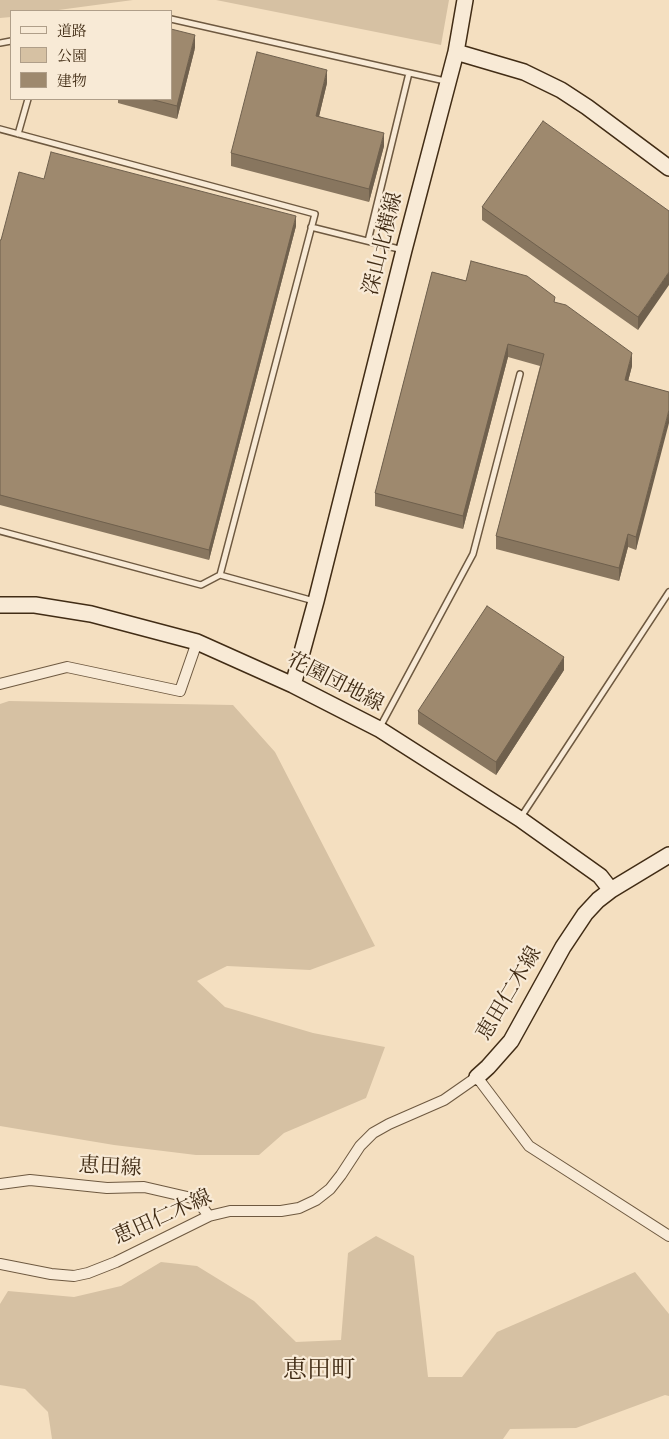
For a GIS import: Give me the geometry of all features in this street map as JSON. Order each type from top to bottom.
[{"type":"street","name":"深山北横線","points":[[294,684],[456,52],[465,0]]},
{"type":"street","points":[[456,52],[524,72],[561,90],[669,168]]},
{"type":"street","name":"花園団地線","points":[[0,605],[35,606],[91,614],[197,642],[294,684],[379,729],[520,819],[600,876],[611,890]]},
{"type":"street","points":[[0,684],[67,667],[180,691],[197,642]]},
{"type":"street","name":"恵田仁木線","points":[[0,1264],[51,1274],[74,1276],[88,1273],[116,1262],[209,1216],[230,1211],[281,1211],[299,1208],[316,1200],[330,1189],[360,1146],[373,1133],[388,1124],[444,1100],[488,1067],[511,1041],[571,933],[585,914],[611,890],[669,855]]},
{"type":"street","points":[[477,1077],[529,1146],[669,1236]]},
{"type":"street","name":"恵田線","points":[[0,1184],[30,1180],[108,1188],[144,1187],[196,1199],[209,1216]]},
{"type":"lane","points":[[172,19],[448,82]]},
{"type":"lane","points":[[368,241],[409,73]]},
{"type":"lane","points":[[18,134],[28,100]]},
{"type":"lane","points":[[0,129],[316,214],[220,575]]},
{"type":"lane","points":[[311,227],[404,250]]},
{"type":"lane","points":[[379,729],[473,554],[520,374]]},
{"type":"lane","points":[[0,531],[201,585],[220,575],[316,602]]},
{"type":"lane","points":[[520,819],[669,592]]},
{"type":"green space","points":[[0,0],[133,0],[58,10],[10,10],[10,17],[0,18]]},
{"type":"green space","points":[[216,0],[449,0],[441,45]]},
{"type":"green space","points":[[9,701],[233,705],[275,752],[375,946],[310,970],[227,966],[197,981],[225,1007],[313,1033],[385,1047],[366,1098],[284,1133],[259,1155],[196,1155],[114,1145],[0,1126],[0,704]]},
{"type":"green space","points":[[376,1236],[414,1256],[428,1377],[462,1377],[497,1332],[635,1272],[669,1314],[669,1396],[665,1395],[576,1428],[510,1429],[503,1439],[52,1439],[48,1412],[25,1389],[0,1385],[0,1304],[8,1291],[74,1297],[121,1286],[161,1262],[197,1266],[254,1301],[296,1342],[341,1340],[348,1253]]},
{"type":"building","points":[[172,29],[195,35],[177,106],[154,100],[172,100]]},
{"type":"building","points":[[257,52],[327,70],[316,116],[384,133],[369,189],[231,153]]},
{"type":"building","points":[[543,121],[669,211],[669,272],[638,317],[482,207]]},
{"type":"building","points":[[51,152],[296,216],[209,550],[0,495],[0,240],[19,172],[44,179]]},
{"type":"building","points":[[471,261],[527,276],[555,297],[554,302],[566,305],[632,353],[625,380],[669,392],[669,410],[636,537],[628,534],[619,568],[496,536],[544,354],[508,344],[463,516],[375,493],[432,272],[466,281]]},
{"type":"building","points":[[487,606],[564,657],[496,762],[418,711]]},
{"type":"district","name":"恵田町","points":[[319,1371]]}]
